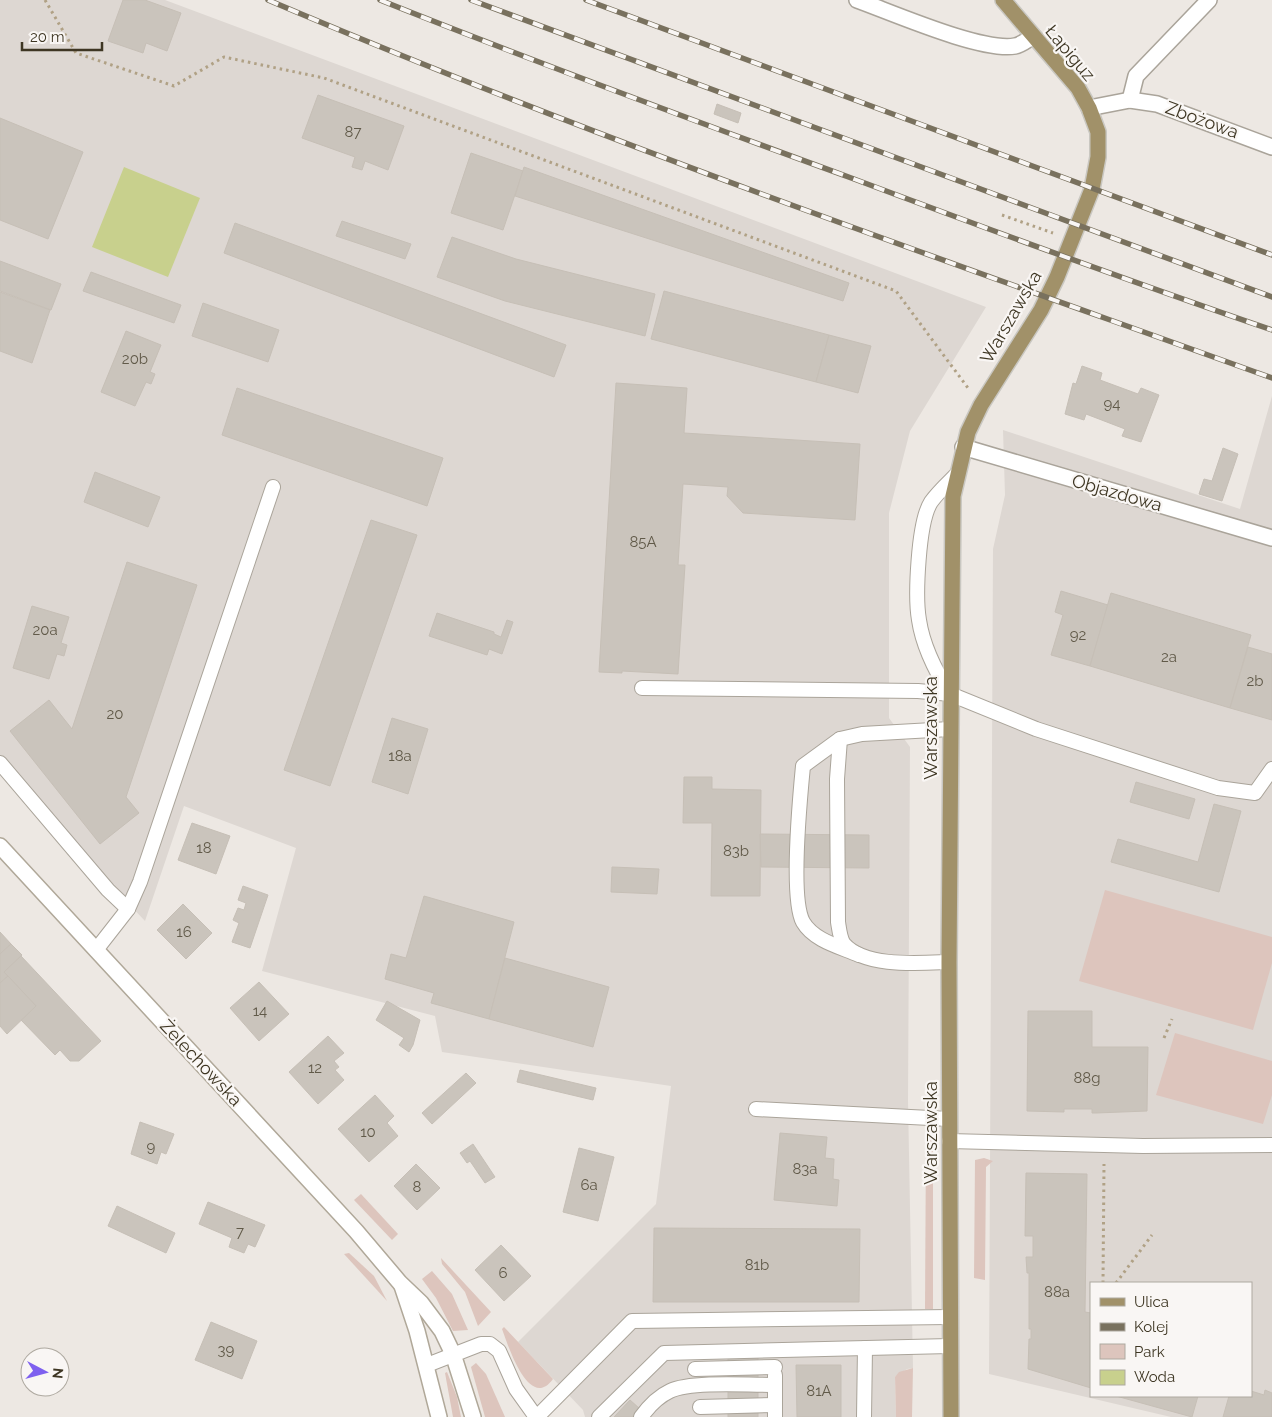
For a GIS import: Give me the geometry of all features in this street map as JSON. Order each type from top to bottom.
[{"type":"main road","points":[[857,0],[967,39],[996,46],[1017,46],[1032,37]]},
{"type":"main road","name":"Łapiguz","points":[[1003,0],[1032,37],[1078,88],[1089,108]]},
{"type":"main road","points":[[1130,100],[1136,76],[1209,0]]},
{"type":"main road","name":"Zbożowa","points":[[1089,108],[1130,100],[1157,104],[1202,119],[1272,147]]},
{"type":"main road","name":"Warszawska","points":[[951,1417],[949,962],[951,544],[953,496],[963,447],[981,405],[1041,310],[1073,239],[1092,189],[1098,157],[1098,132],[1089,108]]},
{"type":"main road","name":"Objazdowa","points":[[963,447],[1272,538]]},
{"type":"main road","name":"Żelechowska","points":[[0,846],[356,1231],[400,1283],[421,1303],[442,1331],[453,1354],[473,1417]]},
{"type":"main road","name":"Żelechowska","points":[[400,1283],[427,1365],[439,1417]]},
{"type":"main road","name":"Warszawska","points":[[943,1417],[950,1384]]},
{"type":"main road","points":[[433,1417],[434,1398]]},
{"type":"lane","points":[[950,694],[935,670],[919,620],[919,572],[921,537],[930,504],[957,474]]},
{"type":"lane","points":[[96,950],[128,909],[140,882],[273,487]]},
{"type":"lane","points":[[642,688],[918,691],[950,694],[1036,729],[1218,788],[1255,793],[1272,769]]},
{"type":"lane","points":[[949,962],[907,964],[859,955],[822,940],[804,923],[798,901],[798,827],[803,766],[840,739],[862,734],[950,729]]},
{"type":"lane","points":[[840,739],[837,778],[838,922],[843,943],[859,955]]},
{"type":"lane","points":[[0,763],[108,890],[128,909]]},
{"type":"lane","points":[[756,1109],[949,1119]]},
{"type":"lane","points":[[949,1141],[1104,1145],[1272,1145]]},
{"type":"lane","points":[[427,1365],[481,1344],[490,1344],[499,1351],[516,1389],[537,1417],[632,1321],[950,1317]]},
{"type":"lane","points":[[599,1417],[664,1353],[950,1346]]},
{"type":"lane","points":[[864,1417],[865,1348]]},
{"type":"lane","points":[[694,1352],[700,1412],[775,1411],[775,1351]]},
{"type":"lane","points":[[695,1369],[775,1367]]},
{"type":"lane","points":[[641,1417],[652,1402],[671,1390],[697,1386],[775,1384]]},
{"type":"path","points":[[44,0],[76,53],[174,86],[224,57],[324,78],[896,291],[981,405]]},
{"type":"path","points":[[1002,215],[1073,239]]},
{"type":"path","points":[[1164,1038],[1172,1019]]},
{"type":"path","points":[[1103,1282],[1104,1145]]},
{"type":"path","points":[[1117,1282],[1152,1235]]},
{"type":"shaded area","points":[[0,0],[165,0],[986,307],[910,431],[889,513],[889,718],[910,747],[908,1101],[913,1368],[907,1369],[895,1377],[896,1417],[585,1417],[583,1410],[518,1342],[656,1204],[671,1086],[442,1052],[435,1016],[262,971],[296,848],[184,806],[145,921],[0,768]]},
{"type":"shaded area","points":[[1272,396],[1272,1417],[1171,1417],[989,1374],[993,549],[1005,495],[1003,430],[1240,509]]},
{"type":"green space","points":[[1105,890],[1272,937],[1272,963],[1253,1030],[1079,981]]},
{"type":"green space","points":[[1175,1033],[1272,1061],[1272,1095],[1263,1124],[1156,1095]]},
{"type":"green space","points":[[926,1136],[933,1136],[933,1309],[925,1309]]},
{"type":"green space","points":[[984,1158],[993,1161],[986,1167],[985,1280],[974,1278],[975,1160]]},
{"type":"green space","points":[[361,1194],[398,1234],[392,1240],[354,1200]]},
{"type":"green space","points":[[349,1253],[374,1276],[387,1301],[344,1254]]},
{"type":"green space","points":[[441,1258],[491,1312],[478,1326],[465,1292],[442,1264]]},
{"type":"green space","points":[[432,1271],[452,1294],[468,1330],[453,1331],[436,1298],[422,1279]]},
{"type":"green space","points":[[504,1327],[553,1379],[544,1387],[536,1387],[528,1382],[521,1372],[514,1361],[502,1329]]},
{"type":"green space","points":[[476,1363],[486,1374],[505,1417],[485,1417],[471,1367]]},
{"type":"green space","points":[[913,1368],[912,1417],[896,1417],[895,1377],[899,1372]]},
{"type":"green space","points":[[447,1372],[457,1397],[461,1417],[453,1417],[445,1373]]},
{"type":"water","points":[[124,167],[200,198],[168,277],[92,247]]},
{"type":"building","points":[[123,0],[145,0],[181,13],[167,51],[146,43],[143,53],[108,41]]},
{"type":"building","points":[[318,95],[404,126],[388,170],[365,161],[362,170],[352,167],[355,157],[302,138]]},
{"type":"building","points":[[717,104],[741,113],[738,123],[714,114]]},
{"type":"building","points":[[0,118],[83,152],[48,239],[0,220]]},
{"type":"building","points":[[471,153],[523,171],[503,230],[451,213]]},
{"type":"building","points":[[524,167],[849,283],[843,301],[515,196]]},
{"type":"building","points":[[342,221],[411,244],[405,259],[336,236]]},
{"type":"building","points":[[235,223],[566,345],[554,377],[224,253]]},
{"type":"building","points":[[452,237],[516,259],[655,294],[645,336],[505,301],[437,277]]},
{"type":"building","points":[[0,261],[61,284],[51,310],[0,291]]},
{"type":"building","points":[[91,272],[181,305],[174,323],[83,291]]},
{"type":"building","points":[[664,291],[829,335],[816,382],[651,339]]},
{"type":"building","points":[[0,292],[50,310],[32,363],[0,351]]},
{"type":"building","points":[[203,303],[279,330],[268,362],[192,336]]},
{"type":"building","points":[[126,331],[161,345],[150,372],[155,374],[151,384],[146,382],[135,406],[101,392]]},
{"type":"building","points":[[829,335],[871,346],[858,393],[816,382]]},
{"type":"building","points":[[1082,366],[1102,373],[1100,380],[1138,394],[1141,388],[1159,395],[1141,442],[1122,436],[1125,429],[1086,414],[1084,420],[1065,414],[1073,383],[1076,384]]},
{"type":"building","points":[[616,383],[687,388],[684,433],[860,444],[855,520],[743,513],[727,496],[728,487],[683,484],[678,565],[685,565],[678,674],[622,671],[622,673],[599,672]]},
{"type":"building","points":[[237,388],[443,458],[427,506],[222,435]]},
{"type":"building","points":[[1223,448],[1238,454],[1222,501],[1199,494],[1204,479],[1212,481]]},
{"type":"building","points":[[95,472],[160,497],[148,527],[84,502]]},
{"type":"building","points":[[371,520],[417,535],[330,786],[284,770]]},
{"type":"building","points":[[127,562],[197,585],[126,797],[139,813],[100,844],[10,731],[49,700],[72,729]]},
{"type":"building","points":[[1061,591],[1108,605],[1090,666],[1051,655],[1063,615],[1055,612]]},
{"type":"building","points":[[1111,593],[1251,635],[1230,708],[1090,666]]},
{"type":"building","points":[[32,606],[69,617],[61,643],[67,645],[64,656],[57,654],[49,679],[13,668]]},
{"type":"building","points":[[437,613],[494,632],[494,634],[501,637],[507,620],[513,622],[502,654],[489,649],[487,655],[429,636]]},
{"type":"building","points":[[1248,647],[1272,654],[1272,720],[1230,708]]},
{"type":"building","points":[[392,718],[428,729],[408,794],[372,782]]},
{"type":"building","points":[[684,777],[712,777],[712,789],[761,790],[760,896],[711,896],[712,823],[683,823]]},
{"type":"building","points":[[1136,782],[1195,799],[1189,819],[1130,802]]},
{"type":"building","points":[[1214,804],[1241,811],[1219,892],[1111,862],[1118,839],[1198,862]]},
{"type":"building","points":[[192,823],[230,836],[216,874],[178,860]]},
{"type":"building","points":[[760,834],[869,835],[869,868],[761,867]]},
{"type":"building","points":[[612,867],[659,869],[657,894],[611,892]]},
{"type":"building","points":[[243,886],[268,895],[250,948],[232,942],[239,923],[233,920],[238,908],[244,910],[246,903],[238,900]]},
{"type":"building","points":[[424,896],[514,922],[489,1019],[431,1003],[434,993],[385,979],[391,954],[406,958]]},
{"type":"building","points":[[183,904],[212,933],[186,959],[157,930]]},
{"type":"building","points":[[0,932],[11,944],[0,954]]},
{"type":"building","points":[[11,944],[22,955],[4,972],[8,976],[0,983],[0,954]]},
{"type":"building","points":[[21,956],[101,1041],[79,1061],[70,1061],[60,1050],[55,1055],[21,1020],[36,1006],[4,972]]},
{"type":"building","points":[[505,958],[609,987],[593,1047],[489,1019]]},
{"type":"building","points":[[8,976],[36,1006],[7,1034],[0,1026],[0,983]]},
{"type":"building","points":[[259,982],[289,1014],[259,1041],[230,1008]]},
{"type":"building","points":[[387,1001],[420,1020],[413,1045],[409,1052],[399,1045],[404,1038],[376,1020]]},
{"type":"building","points":[[1028,1011],[1092,1011],[1092,1047],[1148,1047],[1147,1111],[1092,1113],[1092,1109],[1064,1109],[1064,1112],[1027,1111]]},
{"type":"building","points":[[328,1036],[344,1053],[334,1061],[339,1067],[335,1070],[344,1080],[318,1104],[289,1072]]},
{"type":"building","points":[[520,1070],[596,1088],[593,1100],[517,1082]]},
{"type":"building","points":[[466,1073],[476,1083],[432,1124],[422,1113]]},
{"type":"building","points":[[375,1095],[394,1116],[387,1123],[398,1136],[369,1162],[338,1129]]},
{"type":"building","points":[[140,1122],[174,1134],[166,1154],[161,1152],[157,1164],[131,1154]]},
{"type":"building","points":[[780,1133],[827,1137],[825,1158],[834,1159],[833,1179],[839,1180],[837,1206],[774,1200]]},
{"type":"building","points":[[473,1144],[495,1177],[485,1183],[470,1161],[467,1163],[460,1153]]},
{"type":"building","points":[[579,1148],[614,1157],[598,1221],[563,1212]]},
{"type":"building","points":[[416,1164],[440,1188],[417,1210],[394,1186]]},
{"type":"building","points":[[1026,1173],[1087,1174],[1085,1312],[1090,1313],[1090,1388],[1028,1369],[1031,1329],[1029,1329],[1029,1273],[1027,1273],[1026,1257],[1033,1257],[1033,1236],[1025,1236]]},
{"type":"building","points":[[208,1202],[265,1225],[255,1247],[248,1244],[244,1253],[229,1247],[232,1238],[199,1224]]},
{"type":"building","points":[[117,1206],[175,1233],[166,1253],[108,1226]]},
{"type":"building","points":[[654,1228],[860,1229],[859,1302],[653,1302]]},
{"type":"building","points":[[501,1245],[531,1276],[504,1301],[475,1270]]},
{"type":"building","points":[[211,1322],[257,1341],[242,1379],[195,1360]]},
{"type":"building","points":[[728,1346],[758,1346],[758,1417],[728,1417]]},
{"type":"building","points":[[796,1365],[841,1365],[841,1417],[797,1417]]},
{"type":"building","points":[[1265,1390],[1272,1393],[1272,1417],[1223,1417],[1229,1397],[1252,1397],[1252,1391],[1264,1395]]},
{"type":"building","points":[[1120,1397],[1198,1397],[1192,1417]]},
{"type":"building","points":[[630,1400],[649,1417],[614,1417]]},
{"type":"railway","points":[[268,0],[516,101],[642,149],[893,242],[1272,378]]},
{"type":"railway","points":[[380,0],[676,113],[1063,256],[1272,330]]},
{"type":"railway","points":[[471,0],[1272,297]]},
{"type":"railway","points":[[586,0],[1272,255]]}]
